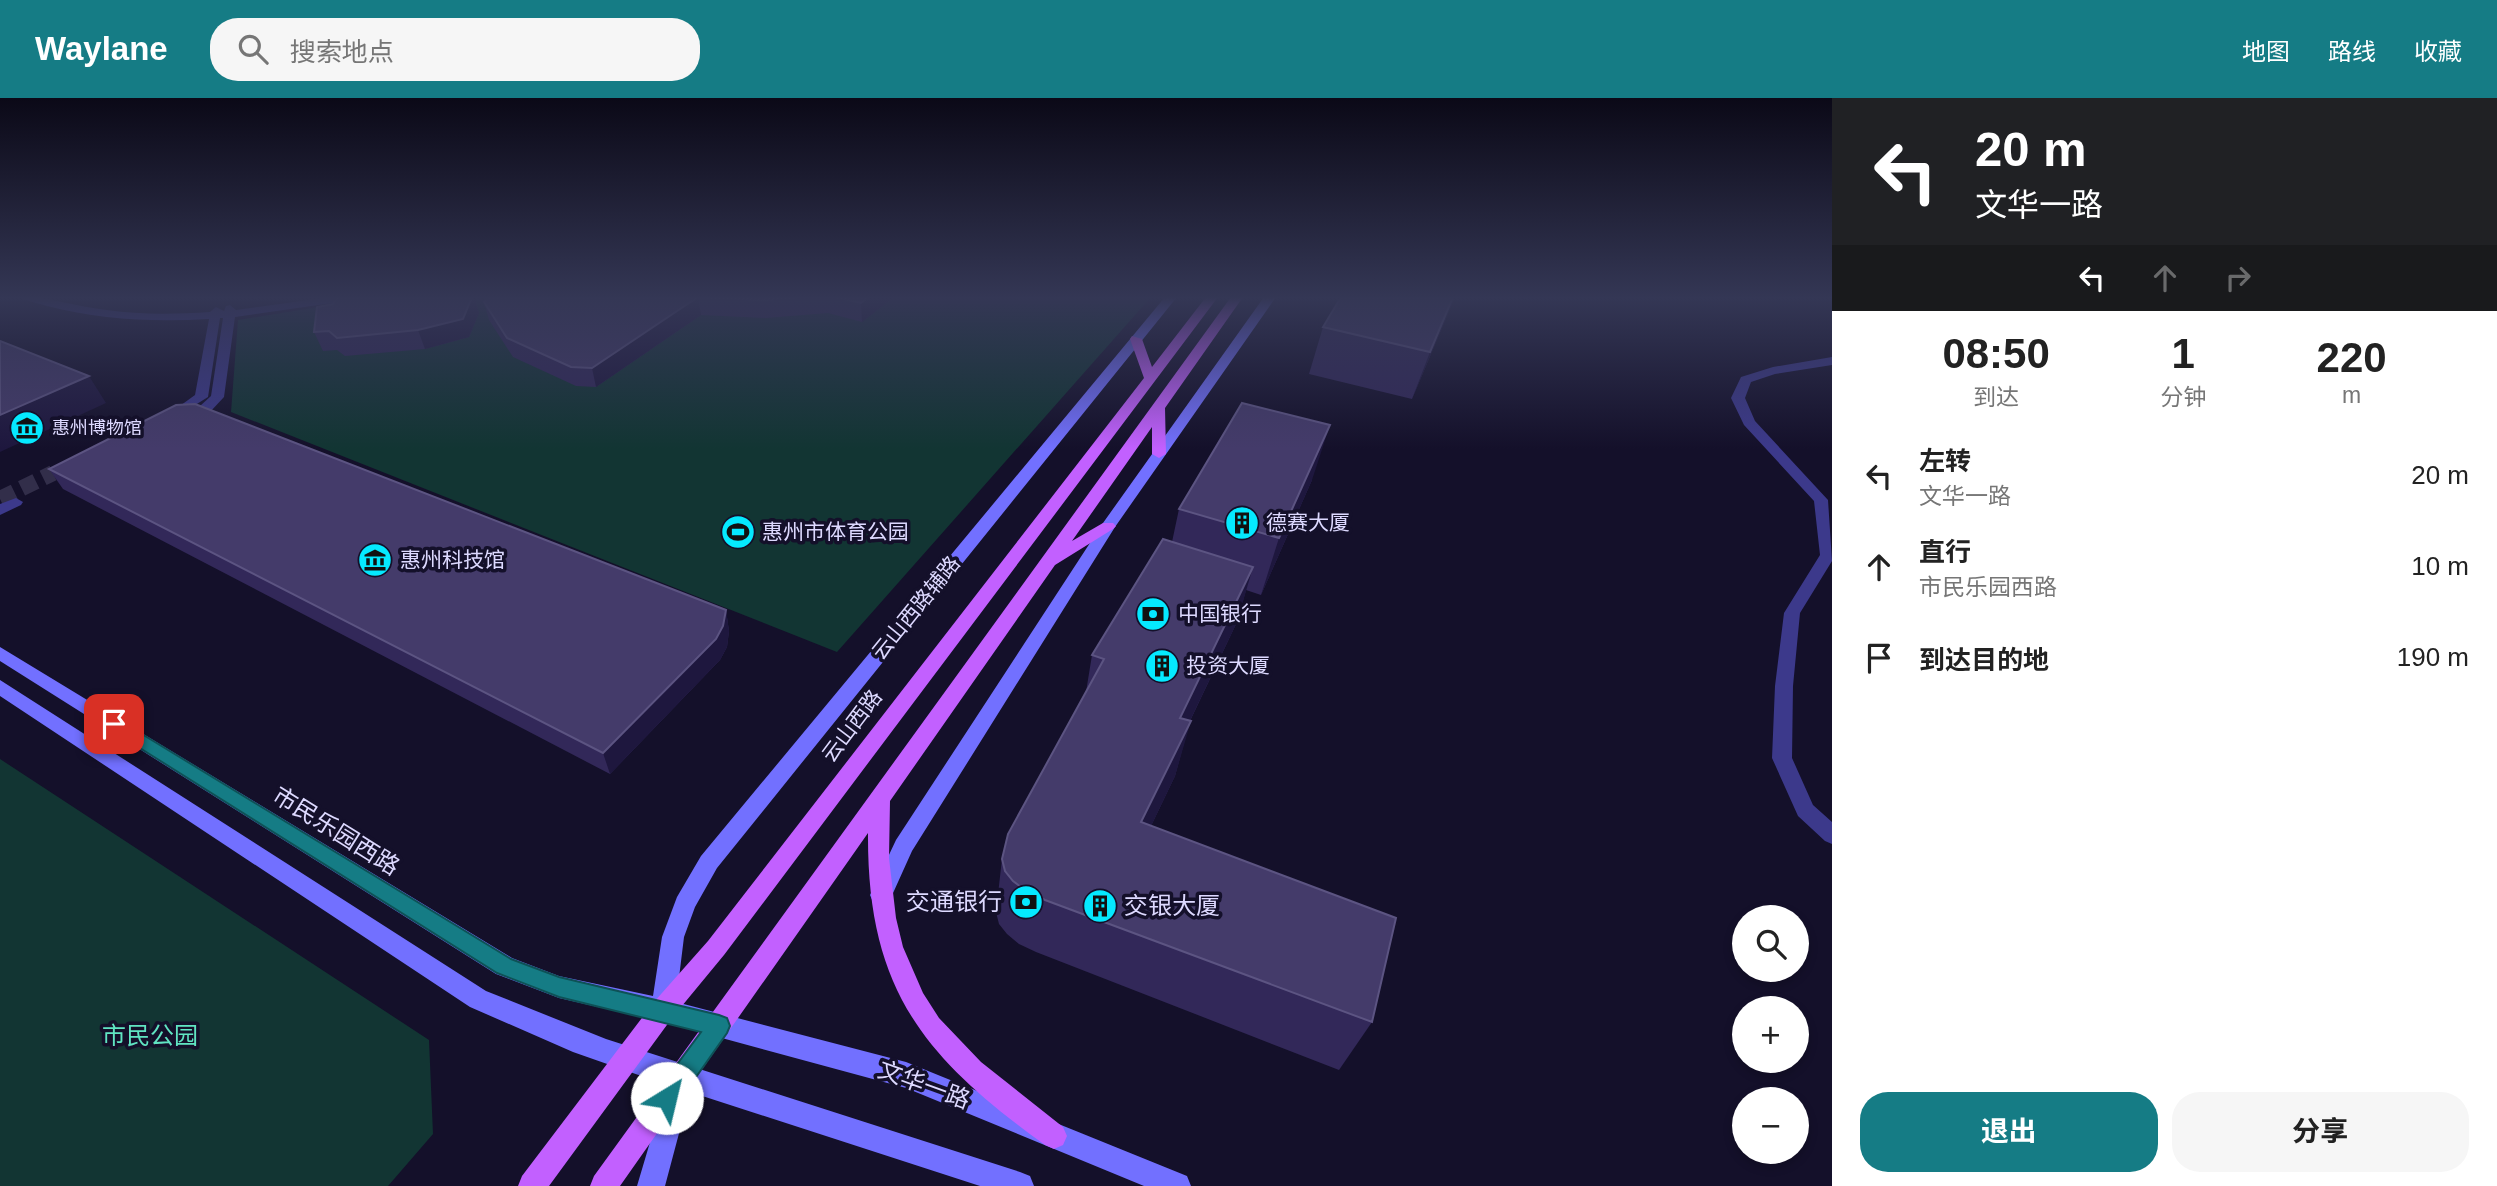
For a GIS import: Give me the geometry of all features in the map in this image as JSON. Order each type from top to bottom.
[{"type":"main road","name":"云山西路辅路","points":[[663,1010],[673,937],[685,904],[709,862],[1129,348]]},
{"type":"main road","points":[[1139,348],[1150,378]]},
{"type":"main road","name":"云山西路","points":[[532,1186],[629,1060],[663,1010],[723,937],[1173,348]]},
{"type":"main road","points":[[604,1186],[881,800],[1044,565],[1200,348]]},
{"type":"main road","points":[[880,896],[903,846],[1108,526],[1234,348]]},
{"type":"main road","points":[[1158,405],[1159,454]]},
{"type":"main road","points":[[1044,565],[1108,526]]},
{"type":"main road","name":"市民乐园西路","points":[[0,653],[504,966],[559,987],[663,1010]]},
{"type":"main road","points":[[0,687],[478,999],[527,1023],[629,1060],[1020,1186]]},
{"type":"main road","points":[[881,800],[877,837],[880,896],[890,939],[907,985],[930,1025],[1003,1100],[1054,1136]]},
{"type":"main road","name":"文华一路","points":[[663,1010],[906,1075],[1177,1186]]},
{"type":"main road","points":[[651,1186],[682,1076]]},
{"type":"street","points":[[209,348],[201,397],[172,419],[205,409],[217,397],[225,348]]},
{"type":"street","points":[[1832,361],[1773,371],[1746,380],[1738,398],[1749,422],[1821,500],[1828,555],[1792,613],[1784,687],[1782,758],[1805,810],[1832,835]]},
{"type":"street","points":[[0,510],[16,502]]},
{"type":"green space","name":"惠州市体育公园","points":[[236,348],[1106,348],[837,652],[231,412]]},
{"type":"green space","name":"市民公园","points":[[0,759],[429,1040],[433,1134],[388,1186],[0,1186]]},
{"type":"building","points":[[0,348],[17,348],[89,376],[0,415]]},
{"type":"building","points":[[529,348],[622,348],[592,368],[571,367]]},
{"type":"building","points":[[1412,348],[1432,348],[1430,352]]},
{"type":"building","points":[[1242,403],[1330,425],[1279,538],[1179,509]]},
{"type":"building","name":"惠州科技馆","points":[[195,404],[726,610],[723,626],[716,639],[603,753],[49,469],[176,405]]},
{"type":"building","points":[[1163,539],[1253,567],[1180,718],[1191,721],[1141,822],[1396,918],[1372,1022],[1045,900],[1026,891],[1005,871],[1002,859],[1008,834],[1104,659],[1092,655]]},
{"type":"tunnel","points":[[0,499],[53,473]]},
{"type":"place","name":"惠州博物馆","points":[[27,428]]},
{"type":"place","name":"德赛大厦","points":[[1242,523]]},
{"type":"place","name":"惠州市体育公园","points":[[738,532]]},
{"type":"place","name":"惠州科技馆","points":[[375,560]]},
{"type":"place","name":"中国银行","points":[[1153,614]]},
{"type":"place","name":"投资大厦","points":[[1162,666]]},
{"type":"place","name":"交通银行","points":[[1026,902]]},
{"type":"place","name":"交银大厦","points":[[1100,906]]},
{"type":"route","points":[[114,724],[504,966],[559,987],[663,1010],[719,1026],[667,1098]]}]
